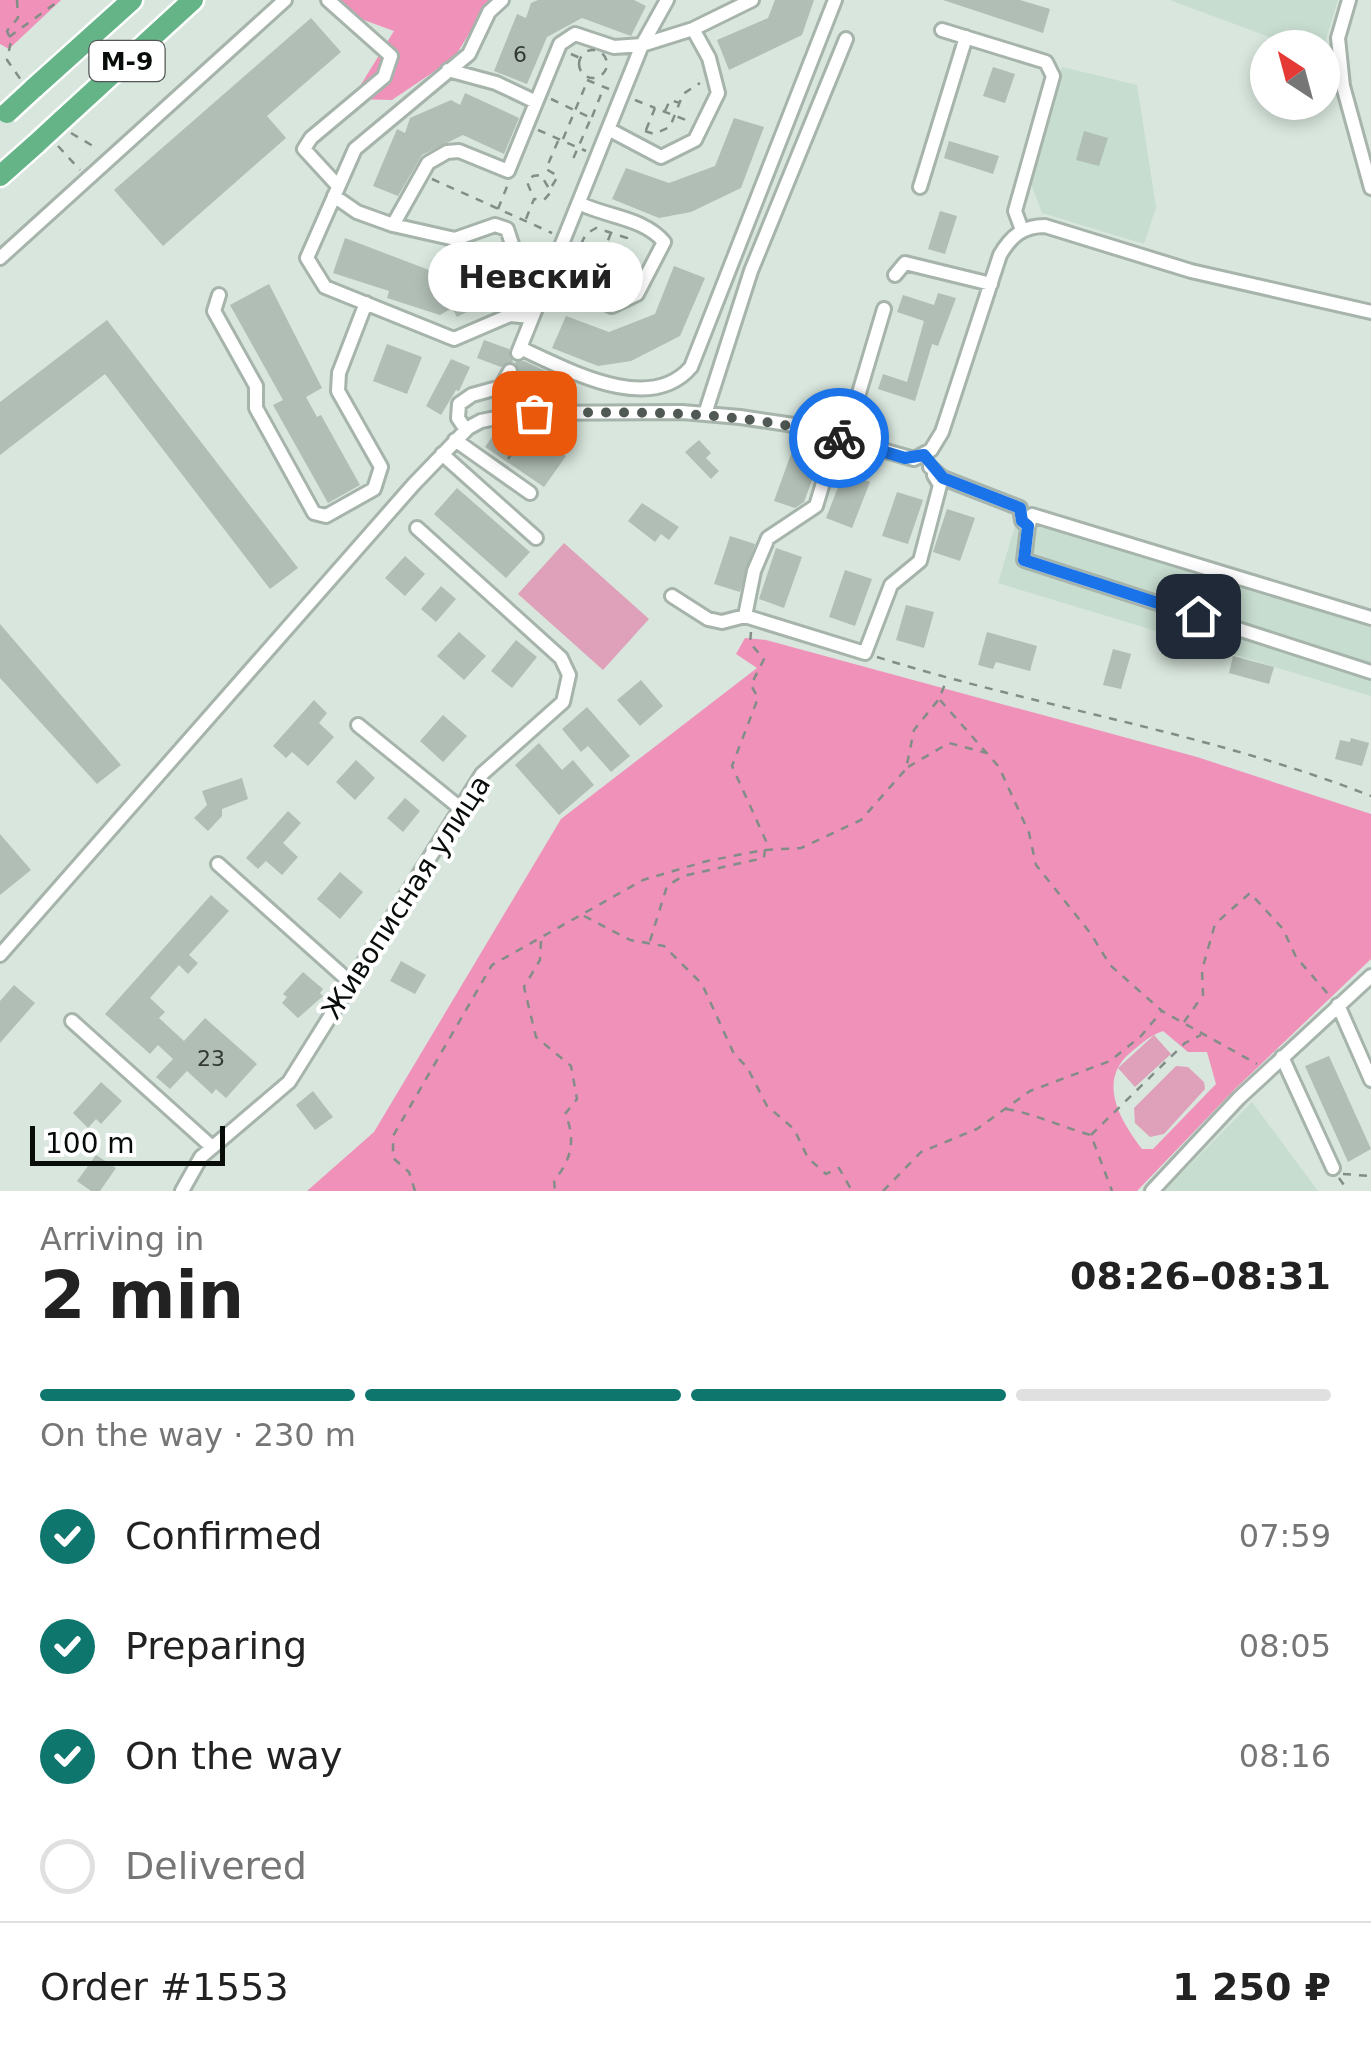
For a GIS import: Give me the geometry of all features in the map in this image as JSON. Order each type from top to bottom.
[{"type":"highway","name":"М-9","points":[[4,116],[132,0]]},
{"type":"highway","name":"М-9","points":[[0,176],[193,0]]},
{"type":"street","points":[[0,258],[286,0]]},
{"type":"street","points":[[328,0],[392,56],[384,78],[311,138],[304,149],[357,212],[455,240],[495,225],[507,229],[533,313]]},
{"type":"street","points":[[502,0],[489,12],[469,54],[354,149],[307,258],[325,287],[454,339],[510,314],[533,313]]},
{"type":"street","points":[[667,0],[642,45],[519,350],[612,385],[668,387],[690,367],[835,0]]},
{"type":"street","points":[[393,225],[428,163],[447,152],[459,151],[508,171],[540,99],[554,54],[568,37],[585,35],[614,47],[642,45],[693,29],[752,0]]},
{"type":"street","points":[[1348,0],[1338,38],[1343,86],[1371,188]]},
{"type":"street","points":[[610,130],[642,138],[668,157],[695,140],[718,93],[714,74],[693,29]]},
{"type":"street","points":[[942,30],[1046,62],[1053,76],[1015,212],[1022,230]]},
{"type":"street","points":[[920,187],[966,38]]},
{"type":"street","points":[[705,414],[752,270],[846,39]]},
{"type":"street","points":[[448,70],[540,99]]},
{"type":"street","points":[[550,277],[612,306],[637,294],[664,242],[656,232],[638,223],[581,204]]},
{"type":"street","points":[[927,461],[942,432],[1007,243],[1022,230],[1045,226],[1191,271],[1371,312]]},
{"type":"street","points":[[895,275],[905,264],[991,284]]},
{"type":"street","points":[[219,294],[214,311],[256,386],[256,408],[314,512],[326,516],[374,490],[381,468],[338,390],[339,373],[366,303]]},
{"type":"street","points":[[750,618],[754,570],[768,538],[816,506],[884,309]]},
{"type":"street","points":[[510,371],[501,387],[472,395],[459,404],[460,435],[530,493]]},
{"type":"street","points":[[0,956],[414,484],[460,435],[481,421],[534,413],[705,414],[794,425],[927,461],[943,478],[1020,508],[1022,521],[1028,526]]},
{"type":"street","points":[[442,454],[536,538]]},
{"type":"street","points":[[672,596],[708,619],[722,622],[750,618],[865,653],[891,585],[920,561],[940,485],[927,461]]},
{"type":"street","points":[[1371,618],[1032,515],[1028,526],[1024,560],[1371,672]]},
{"type":"street","name":"Живописная улица","points":[[182,1191],[200,1157],[290,1082],[482,774],[563,702],[569,675],[561,658],[417,528]]},
{"type":"street","points":[[358,724],[460,808]]},
{"type":"street","points":[[218,864],[350,982]]},
{"type":"street","points":[[1152,1191],[1239,1098],[1371,976]]},
{"type":"street","points":[[1338,1005],[1371,1080]]},
{"type":"street","points":[[72,1022],[212,1147]]},
{"type":"street","points":[[1282,1057],[1333,1168]]},
{"type":"path","points":[[10,37],[60,0]]},
{"type":"path","points":[[588,50],[599,51],[606,59],[606,70],[598,78],[588,78],[579,69],[580,58],[588,50]]},
{"type":"path","points":[[642,138],[664,131],[683,94],[714,74]]},
{"type":"path","points":[[534,199],[548,198],[550,186],[558,176],[546,169],[588,78]]},
{"type":"path","points":[[573,159],[604,87]]},
{"type":"path","points":[[540,99],[591,118]]},
{"type":"path","points":[[665,112],[670,100],[680,103]]},
{"type":"path","points":[[642,138],[655,108],[702,126]]},
{"type":"path","points":[[532,128],[599,157]]},
{"type":"path","points":[[422,174],[610,258],[592,297]]},
{"type":"path","points":[[534,199],[527,186],[533,176],[541,174],[550,186]]},
{"type":"path","points":[[525,220],[534,199]]},
{"type":"path","points":[[580,245],[586,234],[596,228],[627,238],[622,248],[607,243]]},
{"type":"path","points":[[534,413],[554,363]]},
{"type":"path","points":[[650,941],[667,886],[683,876],[760,861],[764,850],[766,840],[732,766],[758,698],[751,685],[764,659],[750,643],[750,618]]},
{"type":"path","points":[[865,653],[947,679],[1227,747],[1371,796]]},
{"type":"path","points":[[906,768],[914,730],[939,699],[947,679]]},
{"type":"path","points":[[939,699],[999,767],[1029,833],[1036,865],[1091,934],[1110,965],[1162,1011],[1269,1070]]},
{"type":"path","points":[[415,1191],[409,1172],[393,1158],[393,1136],[492,965],[643,880],[707,861],[764,850],[802,848],[862,820],[906,768],[949,743],[988,754]]},
{"type":"path","points":[[1183,1024],[1202,995],[1202,970],[1215,924],[1250,893],[1282,929],[1296,958],[1338,1005]]},
{"type":"path","points":[[583,916],[630,940],[664,946],[702,984],[734,1054],[747,1067],[767,1106],[794,1129],[808,1158],[826,1174],[839,1168],[852,1191]]},
{"type":"path","points":[[542,938],[540,960],[524,987],[536,1037],[571,1066],[577,1100],[566,1114],[573,1132],[566,1168],[554,1180],[555,1191]]},
{"type":"path","points":[[883,1191],[920,1152],[977,1129],[1030,1091],[1110,1062],[1141,1036],[1162,1011]]},
{"type":"path","points":[[1091,1135],[1185,1043],[1202,1035]]},
{"type":"path","points":[[1004,1108],[1036,1114],[1048,1123],[1091,1135]]},
{"type":"path","points":[[1091,1135],[1112,1191]]},
{"type":"path","points":[[1333,1168],[1349,1177],[1371,1176]]},
{"type":"shaded area","points":[[0,0],[61,0],[9,49],[0,44]]},
{"type":"shaded area","points":[[336,0],[490,0],[454,58],[392,100],[352,99],[394,31],[353,16]]},
{"type":"shaded area","points":[[1170,0],[1338,0],[1329,30],[1250,30]]},
{"type":"shaded area","points":[[1062,67],[1137,85],[1156,207],[1144,244],[1042,213],[1028,176]]},
{"type":"shaded area","points":[[577,244],[594,251],[589,264],[604,270],[615,248],[626,253],[615,287],[568,265]]},
{"type":"shaded area","points":[[1018,516],[1371,626],[1371,696],[998,583]]},
{"type":"shaded area","points":[[564,543],[649,619],[603,670],[518,594]]},
{"type":"shaded area","points":[[745,638],[766,640],[1197,757],[1371,814],[1371,959],[1235,1089],[1137,1191],[307,1191],[374,1132],[561,819],[757,668],[736,654]],"holes":[[[1163,1031],[1188,1052],[1207,1052],[1216,1084],[1153,1149],[1142,1149],[1115,1101],[1113,1088],[1120,1064],[1142,1043]]]},
{"type":"shaded area","points":[[1154,1035],[1171,1054],[1135,1087],[1118,1068]]},
{"type":"shaded area","points":[[1176,1066],[1188,1067],[1204,1082],[1205,1089],[1164,1134],[1150,1137],[1135,1123],[1134,1108]]},
{"type":"shaded area","points":[[1252,1102],[1318,1191],[1164,1191]]},
{"type":"building","points":[[634,0],[646,6],[631,36],[582,18],[547,37],[527,84],[494,71],[517,14],[526,18],[531,3]]},
{"type":"building","points":[[775,0],[814,0],[802,35],[729,70],[717,40],[768,18]]},
{"type":"building","points":[[943,0],[1020,0],[1050,9],[1043,33]]},
{"type":"building","points":[[311,18],[341,52],[267,116],[286,138],[163,246],[114,190]]},
{"type":"building","points":[[993,67],[1015,74],[1005,103],[983,96]]},
{"type":"building","points":[[465,93],[519,118],[504,154],[463,135],[422,155],[398,196],[373,186],[397,129],[405,133],[410,118],[451,100],[460,105]]},
{"type":"building","points":[[734,118],[764,127],[741,188],[691,212],[659,218],[612,199],[626,168],[669,183],[715,166]]},
{"type":"building","points":[[1084,131],[1108,138],[1099,166],[1076,160]]},
{"type":"building","points":[[949,141],[999,156],[993,174],[944,158]]},
{"type":"building","points":[[940,211],[957,216],[945,254],[928,249]]},
{"type":"building","points":[[345,238],[450,278],[497,255],[514,288],[457,317],[452,308],[440,315],[387,298],[389,291],[333,273]]},
{"type":"building","points":[[674,266],[705,278],[680,336],[631,361],[598,366],[552,348],[566,316],[609,332],[655,314]]},
{"type":"building","points":[[269,284],[322,388],[306,397],[317,417],[321,415],[360,485],[328,503],[273,405],[283,400],[230,305]]},
{"type":"building","points":[[938,293],[956,298],[938,346],[932,344],[915,401],[878,389],[883,374],[907,382],[924,321],[897,312],[903,295],[934,305]]},
{"type":"building","points":[[107,320],[298,568],[270,589],[105,374],[0,455],[0,402]]},
{"type":"building","points":[[484,340],[509,349],[513,362],[501,367],[477,358]]},
{"type":"building","points":[[387,344],[422,357],[407,394],[373,381]]},
{"type":"building","points":[[451,359],[470,367],[441,415],[426,406]]},
{"type":"building","points":[[524,361],[567,381],[561,398],[548,394],[550,387],[519,375],[515,362]]},
{"type":"building","points":[[497,430],[523,448],[533,433],[566,456],[544,487],[485,447]]},
{"type":"building","points":[[699,440],[711,453],[706,458],[719,471],[711,479],[685,452]]},
{"type":"building","points":[[791,454],[818,464],[804,502],[795,508],[774,501]]},
{"type":"building","points":[[844,472],[870,482],[852,528],[826,518]]},
{"type":"building","points":[[457,488],[530,552],[506,578],[434,514]]},
{"type":"building","points":[[897,492],[923,500],[908,544],[882,536]]},
{"type":"building","points":[[642,503],[679,527],[669,540],[661,534],[655,542],[628,521]]},
{"type":"building","points":[[947,509],[975,518],[960,561],[933,552]]},
{"type":"building","points":[[730,536],[755,544],[740,592],[714,584]]},
{"type":"building","points":[[776,548],[802,557],[784,608],[759,599]]},
{"type":"building","points":[[405,556],[425,574],[405,596],[385,578]]},
{"type":"building","points":[[845,570],[872,579],[855,626],[829,617]]},
{"type":"building","points":[[441,586],[456,599],[436,622],[421,609]]},
{"type":"building","points":[[906,605],[934,612],[924,648],[896,640]]},
{"type":"building","points":[[0,624],[121,765],[97,784],[0,678]]},
{"type":"building","points":[[459,632],[486,656],[464,680],[437,656]]},
{"type":"building","points":[[987,632],[1037,646],[1030,671],[996,662],[993,669],[978,665]]},
{"type":"building","points":[[516,640],[537,657],[512,688],[491,671]]},
{"type":"building","points":[[1113,649],[1131,654],[1121,689],[1103,685]]},
{"type":"building","points":[[1233,656],[1274,667],[1269,684],[1229,673]]},
{"type":"building","points":[[641,680],[663,706],[640,726],[617,700]]},
{"type":"building","points":[[314,700],[327,713],[319,723],[334,737],[308,766],[292,752],[286,758],[273,746]]},
{"type":"building","points":[[587,707],[630,756],[611,772],[588,746],[581,752],[562,729]]},
{"type":"building","points":[[443,715],[467,736],[443,762],[420,741]]},
{"type":"building","points":[[1351,738],[1369,743],[1362,766],[1335,759],[1340,740],[1350,742]]},
{"type":"building","points":[[539,743],[562,770],[573,760],[594,785],[559,815],[515,765]]},
{"type":"building","points":[[356,760],[375,778],[355,800],[336,782]]},
{"type":"building","points":[[242,778],[248,799],[222,809],[222,816],[208,831],[194,818],[207,805],[202,791]]},
{"type":"building","points":[[405,798],[420,811],[403,832],[387,818]]},
{"type":"building","points":[[288,811],[301,823],[283,843],[298,857],[282,875],[266,861],[258,869],[246,858]]},
{"type":"building","points":[[0,834],[31,870],[0,895]]},
{"type":"building","points":[[340,872],[363,892],[340,919],[317,899]]},
{"type":"building","points":[[211,895],[229,911],[189,955],[198,963],[188,974],[179,965],[150,998],[165,1012],[159,1018],[184,1041],[205,1018],[257,1064],[226,1098],[216,1089],[212,1094],[187,1071],[170,1089],[156,1077],[173,1059],[158,1045],[150,1054],[105,1014]]},
{"type":"building","points":[[401,961],[426,975],[415,994],[390,981]]},
{"type":"building","points":[[303,972],[323,989],[323,996],[298,1018],[282,1003],[287,997],[283,994]]},
{"type":"building","points":[[14,985],[35,1003],[0,1043],[0,1001]]},
{"type":"building","points":[[1329,1056],[1371,1149],[1348,1162],[1305,1066]]},
{"type":"building","points":[[101,1082],[122,1101],[101,1124],[96,1119],[88,1128],[73,1113]]},
{"type":"building","points":[[313,1091],[333,1117],[315,1130],[296,1105]]},
{"type":"building","points":[[96,1155],[116,1168],[100,1191],[91,1191],[77,1181]]},
{"type":"way so far","points":[[534,413],[682,412],[794,425],[839,438]]},
{"type":"place","name":"Невский","points":[[534,413]]},
{"type":"route","points":[[839,438],[905,458],[924,455],[930,467],[943,478],[1020,508],[1022,521],[1028,526],[1024,560],[1198,616]]}]
